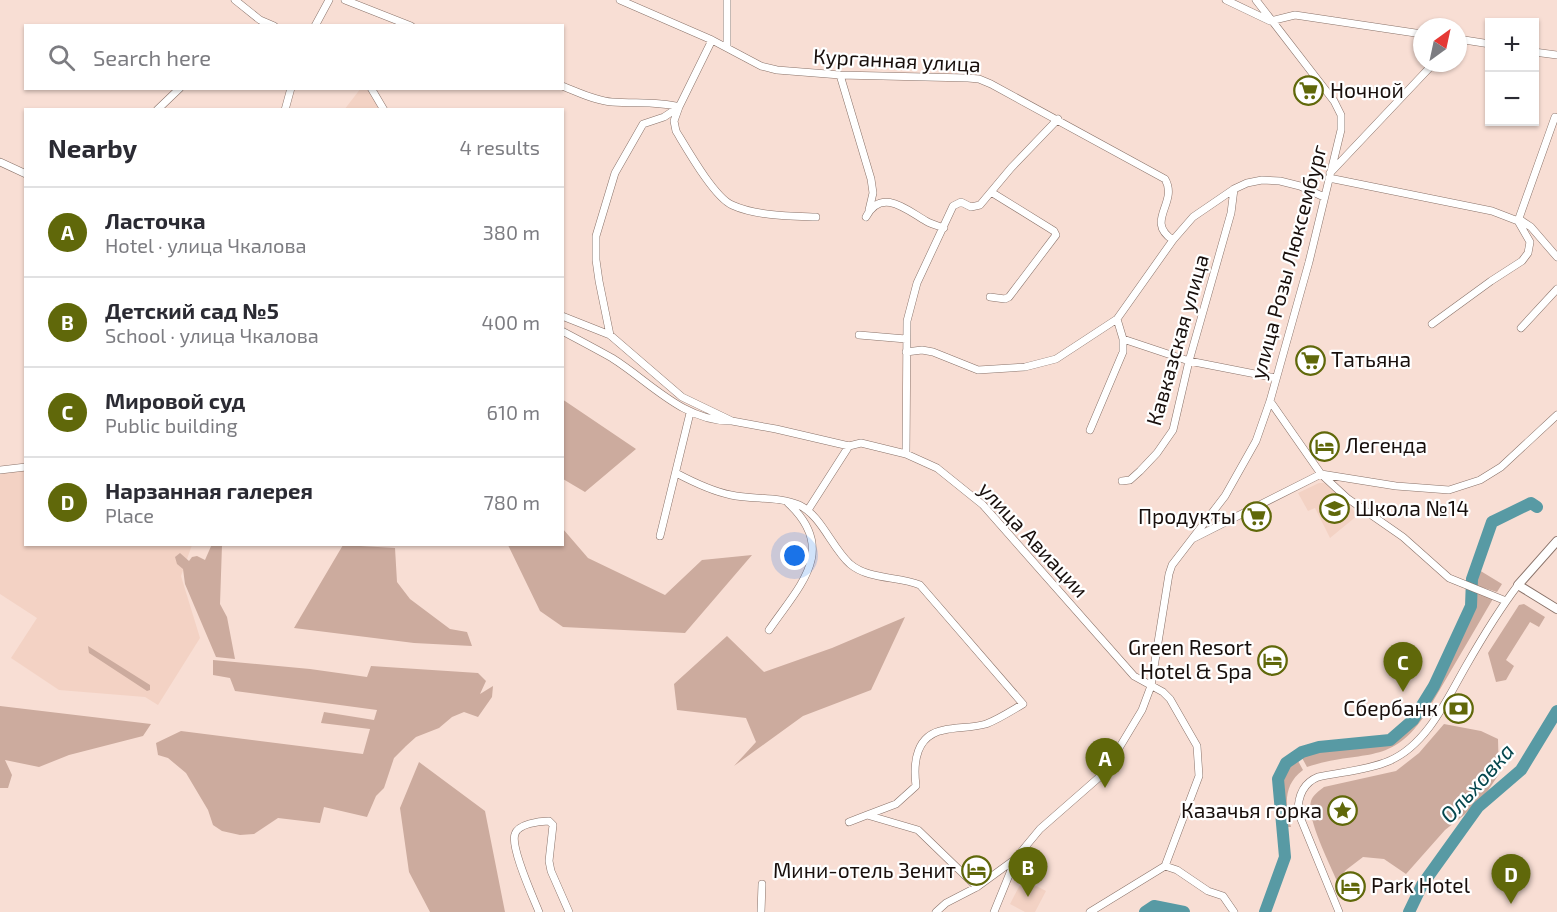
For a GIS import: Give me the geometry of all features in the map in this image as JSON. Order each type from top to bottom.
[{"type":"main road","points":[[1557,541],[1518,585],[1557,609]]},
{"type":"street","points":[[235,0],[260,20],[269,24]]},
{"type":"street","points":[[316,24],[329,0]]},
{"type":"street","points":[[345,0],[406,24]]},
{"type":"street","name":"Курганная улица","points":[[620,0],[712,40],[769,68],[840,75],[979,79],[1058,119],[1166,179],[1170,194],[1161,220],[1161,228],[1173,240]]},
{"type":"street","points":[[727,0],[727,47]]},
{"type":"street","points":[[1226,0],[1270,21],[1295,15],[1413,33]]},
{"type":"street","name":"улица Розы Люксембург","points":[[1016,858],[1040,829],[1104,773],[1142,710],[1151,686],[1169,574],[1179,555],[1225,496],[1256,441],[1270,401],[1309,262],[1341,130],[1341,115],[1334,101],[1256,0]]},
{"type":"street","points":[[256,24],[260,20]]},
{"type":"street","points":[[712,40],[674,120],[676,131],[712,187],[731,205],[774,215],[816,217]]},
{"type":"street","points":[[1467,40],[1485,43]]},
{"type":"street","points":[[1539,53],[1557,55]]},
{"type":"street","points":[[1329,175],[1426,72]]},
{"type":"street","points":[[840,75],[871,179],[873,193],[867,214],[875,205],[882,202],[894,203],[944,228]]},
{"type":"street","points":[[564,87],[611,102],[666,104],[679,108]]},
{"type":"street","points":[[159,108],[178,90]]},
{"type":"street","points":[[286,108],[290,90]]},
{"type":"street","points":[[372,90],[383,108]]},
{"type":"street","points":[[610,335],[602,305],[596,261],[596,236],[612,183],[643,124],[664,117],[679,108]]},
{"type":"street","points":[[1432,324],[1522,261],[1528,253],[1530,242],[1519,220],[1555,117]]},
{"type":"street","points":[[906,454],[906,339],[911,303],[918,283],[953,206],[961,202],[971,207],[980,205],[1058,119]]},
{"type":"street","points":[[0,162],[24,173]]},
{"type":"street","points":[[1329,175],[1492,211],[1519,220],[1531,227],[1557,257]]},
{"type":"street","points":[[906,352],[922,350],[933,352],[978,370],[1025,367],[1056,359],[1117,319],[1173,240],[1193,217],[1234,189],[1262,180],[1280,181],[1300,186],[1324,197]]},
{"type":"street","name":"Кавказская улица","points":[[1122,481],[1130,480],[1140,471],[1157,453],[1173,430],[1189,361],[1231,213],[1234,189]]},
{"type":"street","points":[[990,297],[1005,300],[1009,297],[1056,235],[1054,231],[991,192]]},
{"type":"street","points":[[1521,328],[1557,289]]},
{"type":"street","name":"улица Авиации","points":[[564,317],[610,335],[681,397],[732,421]]},
{"type":"street","points":[[1090,430],[1123,352],[1123,339],[1117,319]]},
{"type":"street","name":"улица Авиации","points":[[564,332],[611,358],[690,413],[718,421],[732,421],[777,429],[849,446],[861,443],[906,454],[937,468],[983,505],[1134,675],[1163,692],[1170,699],[1197,746],[1199,776],[1165,866]]},
{"type":"street","points":[[859,335],[906,339]]},
{"type":"street","points":[[1123,339],[1189,361],[1276,378]]},
{"type":"street","points":[[1270,401],[1321,474],[1347,498],[1403,537],[1449,578],[1506,601]]},
{"type":"street","points":[[660,536],[690,413]]},
{"type":"street","points":[[1192,540],[1321,474],[1396,486],[1449,490],[1480,480],[1501,467],[1557,415]]},
{"type":"street","points":[[808,510],[849,446]]},
{"type":"street","points":[[0,470],[24,467]]},
{"type":"street","points":[[676,473],[699,485],[731,495],[786,501],[808,510],[849,563],[859,570],[920,585],[1023,704],[985,724],[942,730],[930,735],[921,744],[916,757],[914,770],[916,786],[896,804],[849,822]]},
{"type":"street","points":[[769,630],[806,575],[811,562],[812,534],[804,520],[786,501]]},
{"type":"street","points":[[1339,912],[1298,812],[1303,789],[1312,779],[1318,777],[1382,764],[1399,756],[1422,735],[1436,717],[1518,585]]},
{"type":"street","points":[[867,815],[918,830],[977,886]]},
{"type":"street","points":[[539,912],[519,861],[514,838],[520,827],[543,821],[549,821],[553,825],[550,871],[569,912]]},
{"type":"street","points":[[936,912],[946,903],[977,886],[1016,858]]},
{"type":"street","points":[[994,912],[1016,858]]},
{"type":"street","points":[[1090,912],[1165,866],[1177,870],[1208,891],[1223,896],[1234,912]]},
{"type":"street","points":[[761,912],[762,884]]},
{"type":"shaded area","points":[[359,90],[369,90],[380,108],[346,108]]},
{"type":"shaded area","points":[[564,400],[636,449],[585,492],[564,480]]},
{"type":"shaded area","points":[[24,469],[24,546],[192,546],[181,576],[200,638],[158,705],[145,697],[59,690],[11,658],[37,618],[0,594],[0,471]]},
{"type":"shaded area","name":"Школа №14","points":[[1319,483],[1326,483],[1358,515],[1330,538],[1315,508],[1308,511],[1298,493]]},
{"type":"shaded area","points":[[564,530],[588,558],[665,595],[702,560],[752,555],[685,633],[563,627],[540,611],[508,546],[564,546]]},
{"type":"shaded area","points":[[211,546],[222,546],[220,604],[227,617],[235,659],[216,657],[185,584],[183,569],[177,564],[175,557],[180,553],[189,561],[192,557],[197,556],[205,560]]},
{"type":"shaded area","points":[[342,546],[395,548],[397,582],[410,599],[450,629],[467,632],[472,646],[414,643],[294,628]]},
{"type":"shaded area","points":[[1479,570],[1502,584],[1497,592],[1475,585]]},
{"type":"shaded area","points":[[1474,590],[1494,597],[1432,703],[1428,700],[1473,608]]},
{"type":"shaded area","points":[[1524,604],[1545,617],[1539,627],[1530,622],[1506,660],[1514,666],[1506,680],[1496,682],[1488,653],[1519,605]]},
{"type":"shaded area","points":[[905,617],[871,690],[803,716],[734,766],[756,742],[746,718],[677,710],[674,684],[727,636],[764,672],[832,648]]},
{"type":"shaded area","points":[[88,646],[150,685],[150,690],[147,691],[89,653]]},
{"type":"shaded area","points":[[213,660],[367,677],[371,666],[478,673],[486,681],[480,694],[493,686],[492,697],[478,717],[464,712],[452,717],[439,728],[416,737],[406,746],[394,758],[384,788],[376,796],[367,817],[324,807],[320,823],[278,818],[254,834],[240,835],[222,831],[213,825],[208,810],[186,773],[168,758],[158,755],[156,743],[181,731],[363,754],[370,729],[321,723],[324,712],[374,720],[377,710],[235,691],[230,678],[213,675]]},
{"type":"shaded area","points":[[1425,704],[1430,707],[1416,727],[1403,740],[1390,748],[1307,767],[1301,756],[1319,750],[1391,742],[1415,721]]},
{"type":"shaded area","points":[[0,706],[151,724],[143,736],[69,755],[39,767],[5,760],[12,775],[8,788],[0,788]]},
{"type":"shaded area","points":[[1444,724],[1481,731],[1498,739],[1499,774],[1485,795],[1445,830],[1406,874],[1384,859],[1363,857],[1346,870],[1337,881],[1312,818],[1310,809],[1313,797],[1324,787],[1396,771],[1419,753]]},
{"type":"shaded area","points":[[1297,759],[1303,770],[1296,776],[1289,789],[1287,803],[1291,827],[1286,827],[1282,799],[1283,782],[1285,773]]},
{"type":"shaded area","points":[[419,762],[485,811],[505,912],[430,912],[409,872],[400,808]]},
{"type":"shaded area","points":[[1023,879],[1046,891],[1035,912],[1025,912],[1010,904]]},
{"type":"waterway","points":[[1265,912],[1285,857],[1278,779],[1286,763],[1302,752],[1319,747],[1390,740],[1413,720],[1434,686],[1471,606],[1472,579],[1492,522],[1531,503],[1537,507]]},
{"type":"waterway","name":"Ольховка","points":[[1409,912],[1422,885],[1478,807],[1521,770],[1557,711]]},
{"type":"waterway","points":[[1145,912],[1154,906],[1184,912]]},
{"type":"place","name":"Ночной","points":[[1309,91]]},
{"type":"place","name":"Татьяна","points":[[1310,360]]},
{"type":"place","name":"Легенда","points":[[1324,446]]},
{"type":"place","name":"Школа №14","points":[[1334,509]]},
{"type":"place","name":"Продукты","points":[[1257,517]]},
{"type":"place","name":"Green Resort Hotel & Spa","points":[[1273,660]]},
{"type":"place","name":"Мировой суд","points":[[1403,692]]},
{"type":"place","name":"Сбербанк","points":[[1459,709]]},
{"type":"place","name":"Ласточка","points":[[1105,788]]},
{"type":"place","name":"Казачья горка","points":[[1343,811]]},
{"type":"place","name":"Мини-отель Зенит","points":[[977,871]]},
{"type":"place","name":"Park Hotel","points":[[1350,886]]},
{"type":"place","name":"Детский сад №5","points":[[1028,897]]},
{"type":"place","name":"Нарзанная галерея","points":[[1511,904]]}]
